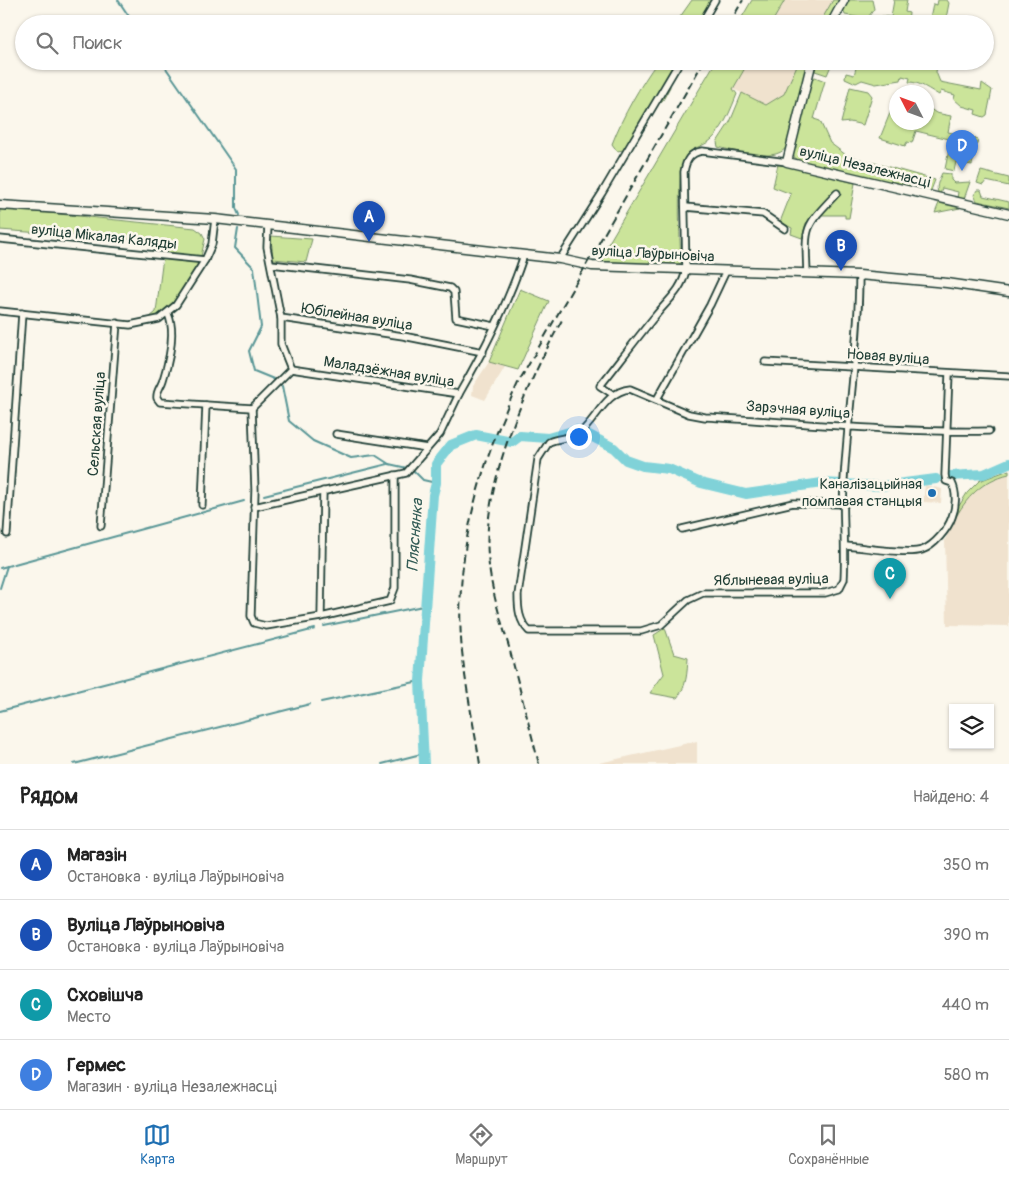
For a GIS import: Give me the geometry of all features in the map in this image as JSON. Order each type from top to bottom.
[{"type":"main road","points":[[836,15],[844,0]]},
{"type":"main road","name":"вуліца Незалежнасці","points":[[810,70],[787,162],[1009,214]]},
{"type":"main road","name":"вуліца Лаўрыновіча","points":[[0,205],[215,219],[560,259],[592,266],[859,275],[947,283],[1009,292]]},
{"type":"street","points":[[707,15],[715,0]]},
{"type":"street","points":[[560,259],[602,193],[675,70]]},
{"type":"street","points":[[614,396],[600,386],[657,313],[680,288],[686,270],[685,166],[695,152],[702,151],[787,162]]},
{"type":"street","points":[[807,273],[806,232],[809,224],[837,193]]},
{"type":"street","points":[[685,207],[763,214],[785,229]]},
{"type":"street","points":[[0,311],[117,323],[146,323],[168,314],[180,300],[205,260],[212,244],[215,219]]},
{"type":"street","name":"Юбілейная вуліца","points":[[268,225],[267,248],[281,318],[403,336],[484,352]]},
{"type":"street","name":"вуліца Мікалая Каляды","points":[[0,239],[205,260]]},
{"type":"street","points":[[459,394],[484,352],[494,326],[513,290],[524,255]]},
{"type":"street","points":[[271,264],[410,280],[450,288],[454,292],[456,318],[494,326]]},
{"type":"street","points":[[657,399],[710,305],[726,271]]},
{"type":"street","name":"Яблыневая вуліца","points":[[614,396],[578,434],[557,438],[544,447],[537,465],[518,595],[519,613],[529,631],[641,631],[661,625],[686,602],[699,594],[833,592],[839,589],[844,580],[844,478],[855,367],[859,275]]},
{"type":"street","points":[[7,534],[22,313]]},
{"type":"street","points":[[168,314],[173,329],[163,382],[156,393],[157,398],[163,403],[252,408]]},
{"type":"street","points":[[254,507],[395,475],[395,588],[390,601],[321,617],[266,626],[254,623],[252,616],[254,507],[252,408],[291,369],[281,344],[281,318]]},
{"type":"street","name":"Сельская вуліца","points":[[101,526],[117,323]]},
{"type":"street","name":"Новая вуліца","points":[[765,362],[1009,376]]},
{"type":"street","name":"Маладзёжная вуліца","points":[[291,369],[459,394],[440,434],[413,467],[406,473],[395,475]]},
{"type":"street","points":[[845,546],[912,551],[923,550],[930,545],[949,523],[955,508],[954,487],[952,483],[946,481],[945,475],[949,374]]},
{"type":"street","name":"Зарэчная вуліца","points":[[614,396],[623,389],[630,389],[698,416],[947,432],[988,431]]},
{"type":"street","points":[[202,505],[206,405]]},
{"type":"street","points":[[336,434],[427,448]]},
{"type":"street","points":[[321,617],[323,491]]},
{"type":"street","points":[[682,529],[793,503],[844,504]]},
{"type":"shaded area","points":[[785,0],[833,0],[824,15],[776,15]]},
{"type":"shaded area","points":[[744,70],[795,70],[784,94],[766,105],[733,89]]},
{"type":"shaded area","points":[[489,362],[505,367],[485,400],[472,395],[473,386]]},
{"type":"shaded area","points":[[1009,474],[1009,626],[947,625],[945,540],[961,506],[979,488],[998,477]]},
{"type":"shaded area","points":[[925,485],[942,489],[941,503],[923,502]]},
{"type":"shaded area","points":[[697,741],[697,764],[595,764]]},
{"type":"green space","points":[[692,0],[712,0],[703,15],[681,15]]},
{"type":"green space","points":[[752,0],[785,0],[776,15],[743,15]]},
{"type":"green space","points":[[833,0],[841,0],[833,15],[824,15]]},
{"type":"green space","points":[[848,0],[872,0],[874,9],[870,15],[845,15],[843,9]]},
{"type":"green space","points":[[894,0],[907,0],[905,12],[909,13],[909,15],[891,15]]},
{"type":"green space","points":[[938,0],[947,0],[949,3],[947,15],[931,15],[933,4],[937,5]]},
{"type":"green space","points":[[652,70],[670,70],[670,87],[663,100],[644,117],[624,150],[617,151],[612,144],[621,122]]},
{"type":"green space","points":[[711,70],[744,70],[733,89],[737,94],[720,130],[711,140],[688,154],[682,165],[679,208],[681,263],[674,266],[598,261]]},
{"type":"green space","points":[[795,70],[807,70],[788,144],[783,150],[776,154],[756,155],[718,147],[717,142],[730,122],[742,93],[766,105],[784,94]]},
{"type":"green space","points":[[815,70],[829,70],[827,75]]},
{"type":"green space","points":[[855,70],[936,70],[940,82],[981,90],[982,83],[992,90],[987,115],[984,117],[975,114],[976,110],[962,106],[954,99],[955,95],[941,91],[939,95],[934,92],[934,85],[921,85],[909,82],[910,78],[902,76],[901,80],[876,84],[862,80],[856,83],[845,78],[846,73],[854,75]]},
{"type":"green space","points":[[815,77],[825,81],[814,119],[820,121],[830,143],[846,155],[935,180],[930,193],[799,161],[793,156],[811,79]]},
{"type":"green space","points":[[850,87],[868,91],[872,96],[863,125],[850,122],[841,123]]},
{"type":"green space","points":[[934,112],[951,116],[948,132],[953,133],[955,137],[964,138],[965,136],[978,139],[972,165],[956,162],[954,171],[945,169],[951,140],[949,139],[916,131],[912,143],[907,142],[905,146],[880,138],[889,116],[889,130],[934,130]]},
{"type":"green space","points":[[778,164],[855,183],[849,218],[845,218],[845,215],[814,215],[806,223],[802,238],[791,234],[792,228],[780,222],[791,194],[773,187]]},
{"type":"green space","points":[[981,171],[1009,178],[1009,186],[986,181],[983,185],[977,183]]},
{"type":"green space","points":[[942,173],[951,174],[951,180],[954,183],[970,182],[964,199],[957,198],[958,192],[942,188],[940,195],[938,193],[938,181]]},
{"type":"green space","points":[[977,190],[981,190],[983,196],[1009,202],[1009,208],[977,201],[974,195]]},
{"type":"green space","points":[[939,203],[960,208],[935,213]]},
{"type":"green space","points":[[0,208],[195,228],[202,233],[205,239],[199,265],[168,312],[142,324],[156,312],[165,242],[0,230]]},
{"type":"green space","points":[[271,236],[312,239],[306,262],[273,259]]},
{"type":"green space","points":[[520,289],[549,301],[518,370],[489,362]]},
{"type":"green space","points":[[1009,470],[1009,474],[983,485],[969,498],[954,521],[951,519],[967,493],[979,481]]},
{"type":"green space","points":[[665,628],[674,654],[688,658],[685,684],[677,698],[650,693],[664,674],[654,635]]},
{"type":"waterway","points":[[118,0],[128,15]]},
{"type":"waterway","points":[[167,70],[236,169],[236,208],[239,215]]},
{"type":"waterway","points":[[238,229],[235,248],[254,268],[261,327],[249,351],[254,371],[276,380]]},
{"type":"waterway","points":[[282,386],[289,421],[313,441],[351,458],[375,455],[389,464],[407,468]]},
{"type":"waterway","name":"Пляснянка","points":[[424,764],[420,681],[436,464],[451,445],[476,435],[512,442],[520,436],[548,438],[576,430]]},
{"type":"waterway","name":"Пляснянка","points":[[587,434],[614,448],[626,460],[643,466],[669,469],[701,483],[746,494],[822,483],[881,486],[936,479]]},
{"type":"waterway","name":"Пляснянка","points":[[950,476],[984,474],[1009,463]]},
{"type":"waterway","points":[[264,495],[388,464]]},
{"type":"waterway","points":[[412,469],[423,480],[436,483]]},
{"type":"waterway","points":[[0,568],[244,501]]},
{"type":"waterway","points":[[0,588],[7,566]]},
{"type":"waterway","points":[[324,626],[423,606]]},
{"type":"waterway","points":[[0,711],[315,629]]},
{"type":"waterway","points":[[321,702],[420,681]]},
{"type":"waterway","points":[[74,764],[310,704]]},
{"type":"waterway","points":[[382,764],[425,753]]},
{"type":"railway","points":[[734,15],[743,0]]},
{"type":"railway","points":[[480,764],[462,651],[460,616],[461,581],[465,547],[481,480],[504,415],[518,383],[699,70]]},
{"type":"railway","points":[[539,764],[493,590],[488,555],[488,527],[492,497],[510,434],[535,373],[562,320]]},
{"type":"place","name":"Гермес","points":[[962,171]]},
{"type":"place","name":"Магазін","points":[[369,242]]},
{"type":"place","name":"Вуліца Лаўрыновіча","points":[[841,271]]},
{"type":"place","name":"Каналізацыйная помпавая станцыя","points":[[932,493]]},
{"type":"place","name":"Сховішча","points":[[890,599]]}]
